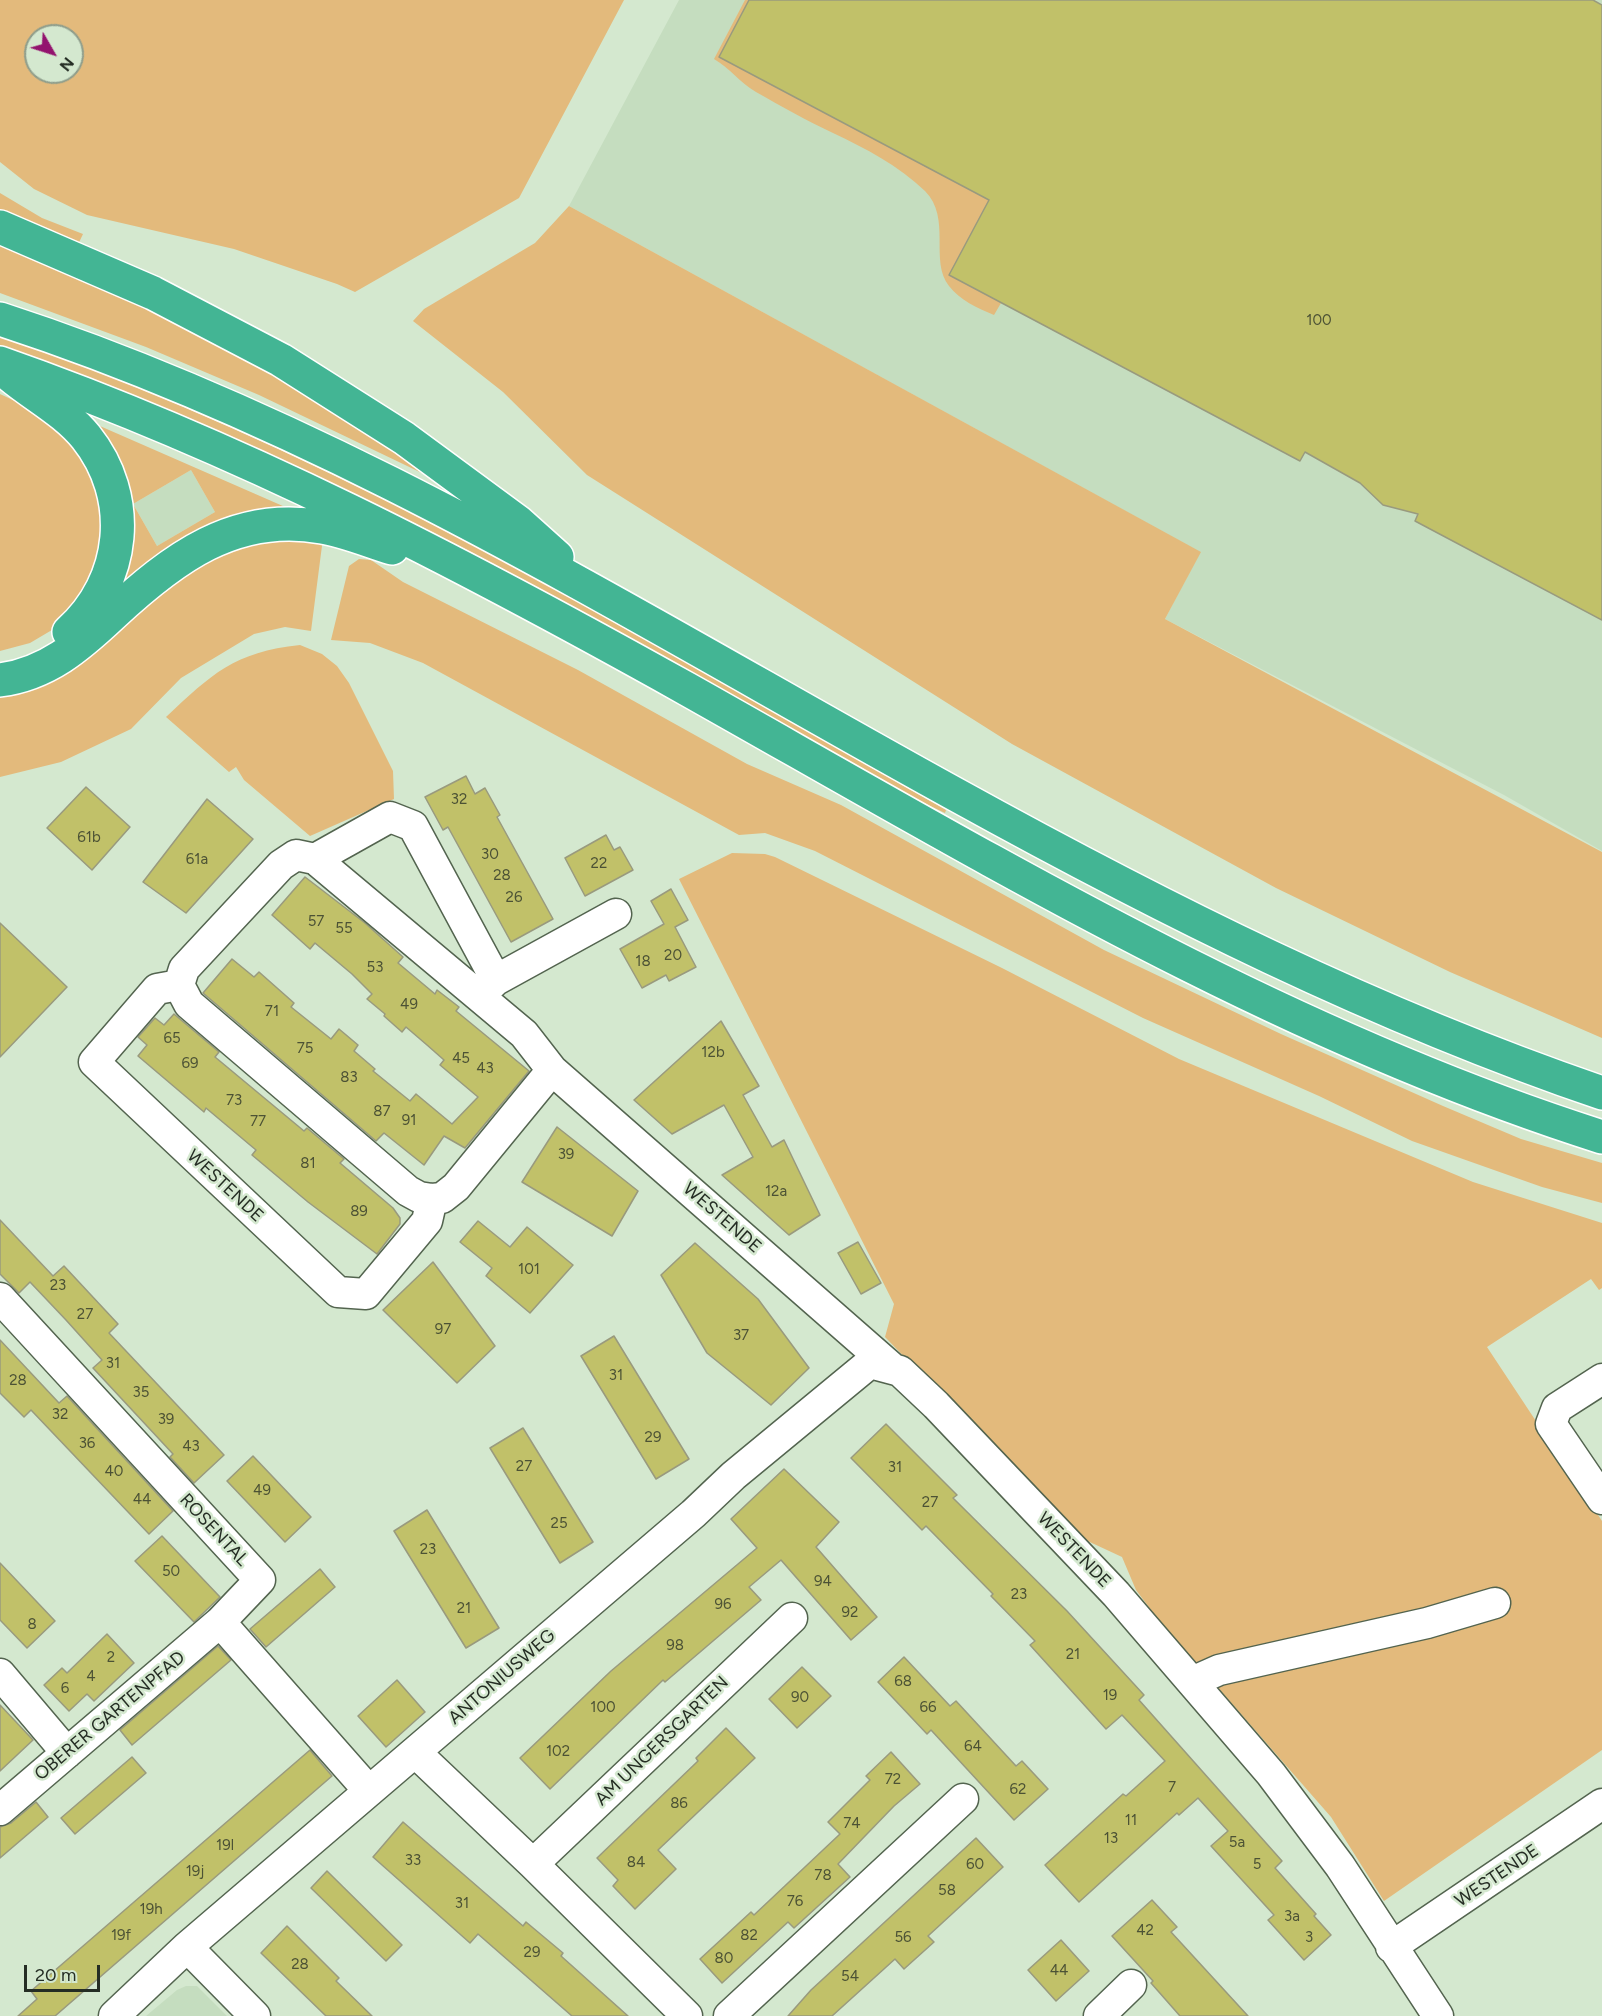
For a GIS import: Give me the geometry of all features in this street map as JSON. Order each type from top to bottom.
[{"type":"highway","points":[[0,227],[153,293],[230,332],[341,396],[518,522],[589,587]]},
{"type":"highway","points":[[0,319],[117,361],[293,436],[380,478],[589,587],[952,793],[1207,928],[1387,1012],[1491,1055],[1602,1093]]},
{"type":"highway","points":[[0,365],[117,405],[265,469],[477,575],[1147,944],[1333,1033],[1488,1097],[1602,1137]]},
{"type":"highway","points":[[0,365],[69,420],[89,442],[109,475],[118,504],[119,527],[114,557],[93,606],[71,630],[49,647],[23,657],[0,662]]},
{"type":"highway","points":[[0,680],[16,678],[53,663],[93,634],[176,561],[210,542],[239,531],[286,524],[323,527],[477,575]]},
{"type":"street","name":"WESTENDE","points":[[315,859],[390,817],[413,826],[487,988],[552,1070],[936,1405],[1116,1594],[1271,1774],[1327,1848],[1390,1947],[1438,2016]]},
{"type":"street","name":"WESTENDE","points":[[432,1199],[427,1221],[366,1294],[338,1292],[94,1062],[158,989],[179,985],[184,969],[281,865],[296,855],[315,859],[487,988]]},
{"type":"street","points":[[487,988],[616,914]]},
{"type":"street","points":[[179,985],[189,1005],[390,1176],[419,1197],[442,1198],[456,1187],[552,1070]]},
{"type":"street","name":"ROSENTAL","points":[[0,1298],[260,1581],[220,1622]]},
{"type":"street","name":"ANTONIUSWEG","points":[[114,2016],[187,1947],[849,1378],[870,1363],[895,1369]]},
{"type":"street","points":[[1602,1379],[1557,1408],[1551,1424],[1602,1498]]},
{"type":"street","points":[[1192,1682],[1230,1668],[1427,1623],[1495,1603]]},
{"type":"street","name":"AM UNGERSGARTEN","points":[[533,1864],[792,1618]]},
{"type":"street","points":[[220,1622],[369,1791]]},
{"type":"street","name":"OBERER GARTENPFAD","points":[[0,1810],[220,1622]]},
{"type":"street","points":[[0,1674],[67,1754]]},
{"type":"street","points":[[415,1752],[533,1864],[687,2016]]},
{"type":"street","points":[[729,2016],[963,1799]]},
{"type":"street","name":"WESTENDE","points":[[1390,1947],[1602,1804]]},
{"type":"street","points":[[187,1947],[255,2016]]},
{"type":"street","points":[[1099,2016],[1131,1985]]},
{"type":"shaded area","points":[[0,0],[624,0],[519,198],[355,292],[234,249],[87,215],[34,189],[0,162]]},
{"type":"shaded area","points":[[679,0],[1602,0],[1602,851],[1504,795],[1165,619],[1200,552],[569,206]]},
{"type":"shaded area","points":[[745,0],[749,0],[719,57],[989,200],[1001,303],[994,315],[958,295],[943,276],[937,214],[933,202],[925,191],[881,158],[756,92],[714,59]]},
{"type":"shaded area","points":[[0,193],[42,218],[83,234],[74,253],[0,219]]},
{"type":"shaded area","points":[[569,206],[1201,552],[1165,619],[1602,852],[1602,1038],[1450,972],[1276,888],[1012,744],[587,475],[503,392],[413,321],[424,309],[535,243]]},
{"type":"shaded area","points":[[0,239],[242,351],[428,473],[426,475],[259,395],[146,347],[0,293]]},
{"type":"shaded area","points":[[0,336],[125,382],[246,434],[366,491],[484,551],[716,678],[946,810],[945,813],[894,789],[683,668],[412,522],[296,466],[179,414],[0,345]]},
{"type":"shaded area","points":[[0,394],[43,414],[88,460],[105,519],[95,575],[57,627],[30,643],[0,651]]},
{"type":"shaded area","points":[[93,423],[292,510],[119,595]],"holes":[[[191,470],[215,512],[157,546],[133,504]]]},
{"type":"shaded area","points":[[191,470],[215,512],[157,546],[133,504]]},
{"type":"shaded area","points":[[323,538],[311,631],[285,627],[254,634],[181,678],[131,729],[61,762],[0,777],[0,689],[231,544]]},
{"type":"shaded area","points":[[359,559],[371,560],[403,582],[578,670],[747,764],[841,805],[1104,950],[1281,1034],[1443,1106],[1521,1139],[1602,1163],[1602,1203],[1542,1187],[1412,1141],[1319,1096],[1143,1018],[815,851],[765,833],[739,835],[423,663],[370,643],[331,640],[349,566]]},
{"type":"shaded area","points":[[300,645],[322,654],[337,666],[349,683],[393,771],[394,799],[310,836],[244,780],[236,767],[229,772],[166,717],[211,677],[225,668],[258,653]]},
{"type":"shaded area","points":[[732,853],[765,854],[775,857],[1002,968],[1179,1059],[1473,1182],[1602,1223],[1602,1288],[1599,1290],[1591,1279],[1487,1347],[1602,1521],[1602,1750],[1384,1901],[1331,1817],[1157,1618],[1136,1590],[1122,1557],[1079,1537],[885,1337],[894,1304],[679,879]]},
{"type":"shaded area","points":[[186,1986],[197,1986],[227,2016],[146,2016],[177,1990]]},
{"type":"building","points":[[749,0],[1593,0],[1602,5],[1602,620],[1415,521],[1418,514],[1383,505],[1360,483],[1305,452],[1300,461],[949,275],[989,200],[719,57]]},
{"type":"building","points":[[466,776],[475,794],[485,788],[500,815],[497,817],[553,919],[511,942],[448,827],[443,830],[425,797]]},
{"type":"building","points":[[86,787],[130,827],[92,870],[47,828]]},
{"type":"building","points":[[207,799],[253,839],[186,913],[143,882]]},
{"type":"building","points":[[606,835],[614,850],[620,847],[633,870],[585,896],[565,858]]},
{"type":"building","points":[[305,877],[365,923],[403,957],[398,963],[435,994],[437,990],[459,1007],[456,1011],[529,1071],[465,1148],[444,1136],[424,1165],[384,1133],[376,1141],[203,993],[232,959],[254,977],[259,972],[294,1003],[291,1007],[331,1039],[339,1029],[358,1045],[354,1051],[375,1069],[373,1071],[410,1101],[416,1094],[452,1124],[478,1097],[440,1065],[444,1060],[427,1045],[406,1027],[402,1032],[384,1016],[385,1014],[367,999],[372,994],[352,974],[315,943],[310,949],[272,915]]},
{"type":"building","points":[[671,889],[688,920],[675,927],[696,967],[669,981],[666,975],[642,988],[620,949],[664,924],[651,901]]},
{"type":"building","points":[[0,923],[67,987],[0,1057]]},
{"type":"building","points":[[174,1014],[219,1052],[215,1057],[304,1131],[307,1128],[344,1159],[340,1163],[393,1208],[400,1218],[400,1224],[377,1254],[308,1202],[252,1155],[256,1150],[206,1108],[204,1112],[138,1056],[147,1045],[138,1037],[155,1018],[164,1025]]},
{"type":"building","points":[[721,1021],[759,1086],[743,1095],[772,1147],[784,1140],[820,1215],[789,1235],[722,1175],[753,1157],[724,1105],[672,1134],[634,1100]]},
{"type":"building","points":[[557,1127],[638,1191],[612,1236],[522,1182]]},
{"type":"building","points":[[0,1220],[53,1276],[64,1266],[118,1324],[109,1333],[224,1455],[194,1483],[170,1457],[173,1454],[93,1368],[102,1360],[66,1320],[30,1282],[19,1293],[0,1274]]},
{"type":"building","points":[[478,1221],[510,1247],[527,1227],[573,1265],[530,1313],[486,1276],[492,1268],[460,1242]]},
{"type":"building","points":[[858,1242],[881,1283],[861,1294],[838,1253]]},
{"type":"building","points":[[695,1243],[758,1299],[809,1368],[771,1405],[707,1353],[661,1275]]},
{"type":"building","points":[[433,1262],[495,1346],[457,1383],[383,1310]]},
{"type":"building","points":[[614,1336],[689,1459],[656,1479],[581,1356]]},
{"type":"building","points":[[0,1340],[59,1403],[67,1396],[173,1511],[149,1534],[31,1410],[24,1417],[0,1393]]},
{"type":"building","points":[[886,1424],[957,1495],[953,1498],[1067,1611],[1144,1695],[1139,1700],[1282,1861],[1275,1868],[1316,1914],[1314,1916],[1331,1935],[1304,1960],[1268,1920],[1274,1915],[1211,1846],[1228,1831],[1198,1798],[1179,1815],[1177,1813],[1079,1902],[1045,1865],[1123,1794],[1126,1796],[1165,1761],[1122,1715],[1106,1729],[1030,1645],[1035,1641],[991,1596],[993,1594],[926,1526],[922,1530],[851,1458]]},
{"type":"building","points":[[523,1428],[593,1542],[560,1563],[490,1448]]},
{"type":"building","points":[[253,1456],[311,1517],[285,1542],[227,1481]]},
{"type":"building","points":[[784,1469],[839,1522],[816,1547],[877,1617],[851,1640],[781,1560],[749,1587],[761,1600],[665,1682],[663,1680],[550,1789],[520,1758],[611,1671],[757,1548],[731,1519]]},
{"type":"building","points":[[427,1510],[499,1628],[466,1648],[394,1531]]},
{"type":"building","points":[[162,1536],[220,1597],[194,1622],[135,1561]]},
{"type":"building","points":[[0,1563],[55,1621],[27,1648],[0,1620]]},
{"type":"building","points":[[320,1569],[335,1587],[266,1647],[250,1629]]},
{"type":"building","points":[[107,1634],[134,1663],[94,1701],[87,1694],[69,1711],[44,1685],[62,1668],[67,1673]]},
{"type":"building","points":[[218,1646],[231,1660],[132,1745],[120,1730]]},
{"type":"building","points":[[904,1657],[950,1706],[956,1701],[1016,1766],[1022,1761],[1048,1789],[1014,1820],[931,1730],[927,1734],[878,1682]]},
{"type":"building","points":[[802,1667],[831,1696],[797,1728],[769,1699]]},
{"type":"building","points":[[397,1680],[425,1712],[386,1747],[358,1716]]},
{"type":"building","points":[[0,1705],[33,1740],[0,1771]]},
{"type":"building","points":[[726,1728],[755,1758],[658,1850],[676,1869],[635,1909],[613,1886],[618,1880],[597,1858],[698,1761],[696,1758]]},
{"type":"building","points":[[310,1750],[332,1776],[55,2016],[18,2016],[37,1999],[31,1991]]},
{"type":"building","points":[[891,1752],[920,1784],[894,1806],[838,1864],[850,1877],[794,1928],[788,1922],[722,1983],[700,1959],[751,1912],[754,1915],[840,1834],[828,1822],[870,1780],[866,1776]]},
{"type":"building","points":[[132,1757],[146,1773],[75,1834],[61,1818]]},
{"type":"building","points":[[36,1802],[48,1817],[0,1858],[0,1827],[11,1823]]},
{"type":"building","points":[[403,1822],[523,1926],[526,1922],[563,1953],[561,1956],[628,2016],[572,2016],[478,1934],[470,1943],[373,1857]]},
{"type":"building","points":[[976,1838],[1003,1867],[928,1936],[934,1942],[904,1969],[895,1959],[832,2016],[788,2016],[811,1990]]},
{"type":"building","points":[[327,1871],[402,1945],[386,1961],[311,1888]]},
{"type":"building","points":[[1152,1900],[1177,1927],[1171,1932],[1248,2016],[1180,2016],[1151,1983],[1153,1981],[1112,1936]]},
{"type":"building","points":[[287,1926],[339,1978],[336,1981],[372,2016],[326,2016],[261,1953]]},
{"type":"building","points":[[1061,1940],[1089,1971],[1056,2001],[1028,1970]]}]
